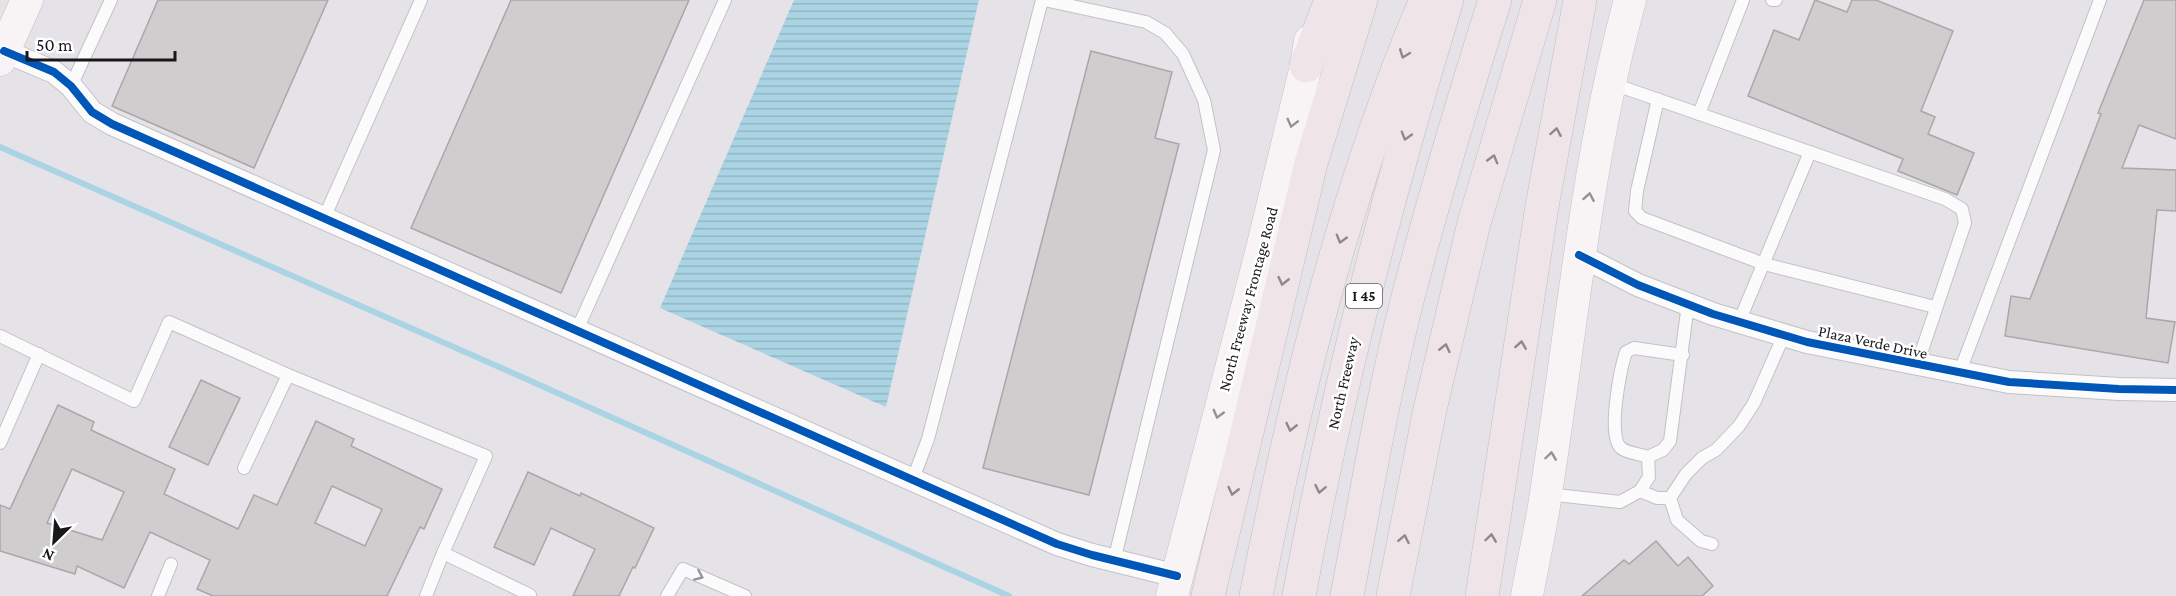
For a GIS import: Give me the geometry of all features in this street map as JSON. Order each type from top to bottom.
[{"type":"highway","points":[[1306,66],[1331,0]]},
{"type":"highway","points":[[1208,596],[1311,162],[1361,0]]},
{"type":"highway","points":[[1256,596],[1286,446],[1308,354],[1352,197],[1426,0]]},
{"type":"highway","name":"North Freeway","points":[[1299,596],[1358,318],[1412,116],[1447,0]]},
{"type":"highway","name":"I 45","points":[[1347,596],[1383,408],[1409,294],[1443,170],[1495,0]]},
{"type":"highway","points":[[1393,596],[1430,409],[1474,223],[1540,0]]},
{"type":"highway","points":[[1482,596],[1542,206],[1580,0]]},
{"type":"main road","points":[[1,54],[27,0]]},
{"type":"main road","name":"North Freeway Frontage Road","points":[[1175,586],[1262,249],[1306,66],[1317,0]]},
{"type":"main road","points":[[1527,596],[1546,494],[1579,255],[1609,83],[1630,0]]},
{"type":"street","points":[[1,54],[54,72],[71,86],[92,112],[112,124],[1057,544],[1114,561],[1175,586]]},
{"type":"street","name":"Plaza Verde Drive","points":[[1579,255],[1638,285],[1739,322],[1784,335],[1959,374],[2009,382],[2176,390]]},
{"type":"lane","points":[[71,86],[111,0]]},
{"type":"lane","points":[[324,218],[421,0]]},
{"type":"lane","points":[[577,330],[725,0]]},
{"type":"lane","points":[[913,479],[928,439],[1043,0],[1146,22],[1165,33],[1183,54],[1204,100],[1214,150],[1114,561]]},
{"type":"lane","points":[[1699,114],[1743,0]]},
{"type":"lane","points":[[1959,374],[2100,0]]},
{"type":"lane","points":[[1609,83],[1945,199],[1962,209],[1965,223],[1917,365]]},
{"type":"lane","points":[[1658,99],[1636,191],[1635,211],[1642,218],[1764,264],[1935,307]]},
{"type":"lane","points":[[1739,322],[1810,152]]},
{"type":"lane","points":[[1683,355],[1634,348],[1626,352],[1622,362],[1614,421],[1614,439],[1622,448],[1648,457],[1663,450],[1670,441],[1683,355],[1688,304]]},
{"type":"lane","points":[[0,336],[134,400],[168,322],[288,375],[486,456],[426,596]]},
{"type":"lane","points":[[1670,498],[1686,474],[1702,458],[1716,450],[1739,426],[1754,403],[1784,335]]},
{"type":"lane","points":[[0,443],[39,354]]},
{"type":"lane","points":[[244,468],[288,375]]},
{"type":"lane","points":[[1546,494],[1620,502],[1640,491],[1649,477],[1648,457]]},
{"type":"lane","points":[[1640,491],[1657,498],[1670,498]]},
{"type":"lane","points":[[1670,498],[1677,520],[1701,541],[1712,544]]},
{"type":"lane","points":[[443,553],[530,595]]},
{"type":"lane","points":[[158,596],[171,564]]},
{"type":"lane","points":[[667,596],[683,569],[745,596]]},
{"type":"water","points":[[794,0],[979,0],[886,407],[660,308]]},
{"type":"building","points":[[158,0],[328,0],[254,168],[112,106]]},
{"type":"building","points":[[511,0],[689,0],[561,293],[411,228]]},
{"type":"building","points":[[1815,0],[1847,12],[1852,0],[1876,0],[1953,31],[1921,111],[1935,117],[1928,134],[1974,153],[1957,195],[1898,171],[1903,159],[1748,96],[1774,30],[1799,40]]},
{"type":"building","points":[[2144,0],[2176,0],[2176,139],[2139,125],[2122,168],[2176,170],[2176,211],[2157,210],[2146,318],[2175,322],[2168,363],[2005,336],[2011,296],[2030,299],[2101,114],[2098,113]]},
{"type":"building","points":[[1091,51],[1172,72],[1155,138],[1179,144],[1089,495],[983,468]]},
{"type":"building","points":[[201,380],[240,398],[208,465],[169,447]]},
{"type":"building","points":[[58,405],[94,422],[91,430],[175,469],[164,494],[238,529],[254,495],[277,505],[316,421],[354,439],[351,446],[442,489],[424,529],[420,527],[387,596],[213,596],[197,589],[210,560],[150,532],[124,588],[77,566],[75,574],[0,551],[0,505],[10,509]],"holes":[[[72,469],[124,492],[102,540],[47,523]],[[332,486],[382,509],[365,546],[315,523]]]},
{"type":"building","points":[[528,472],[580,496],[581,493],[654,528],[619,596],[573,596],[595,549],[551,528],[534,565],[494,547]]},
{"type":"building","points":[[1656,541],[1678,566],[1688,557],[1713,586],[1702,596],[1582,596],[1624,560],[1629,564]]},
{"type":"waterway","points":[[0,147],[524,378],[1009,596]]},
{"type":"cycle path","points":[[4,51],[54,72],[71,86],[92,112],[112,124],[1057,544],[1177,576]]},
{"type":"cycle path","points":[[1579,255],[1638,285],[1713,314],[1807,342],[2009,382],[2176,390]]}]
